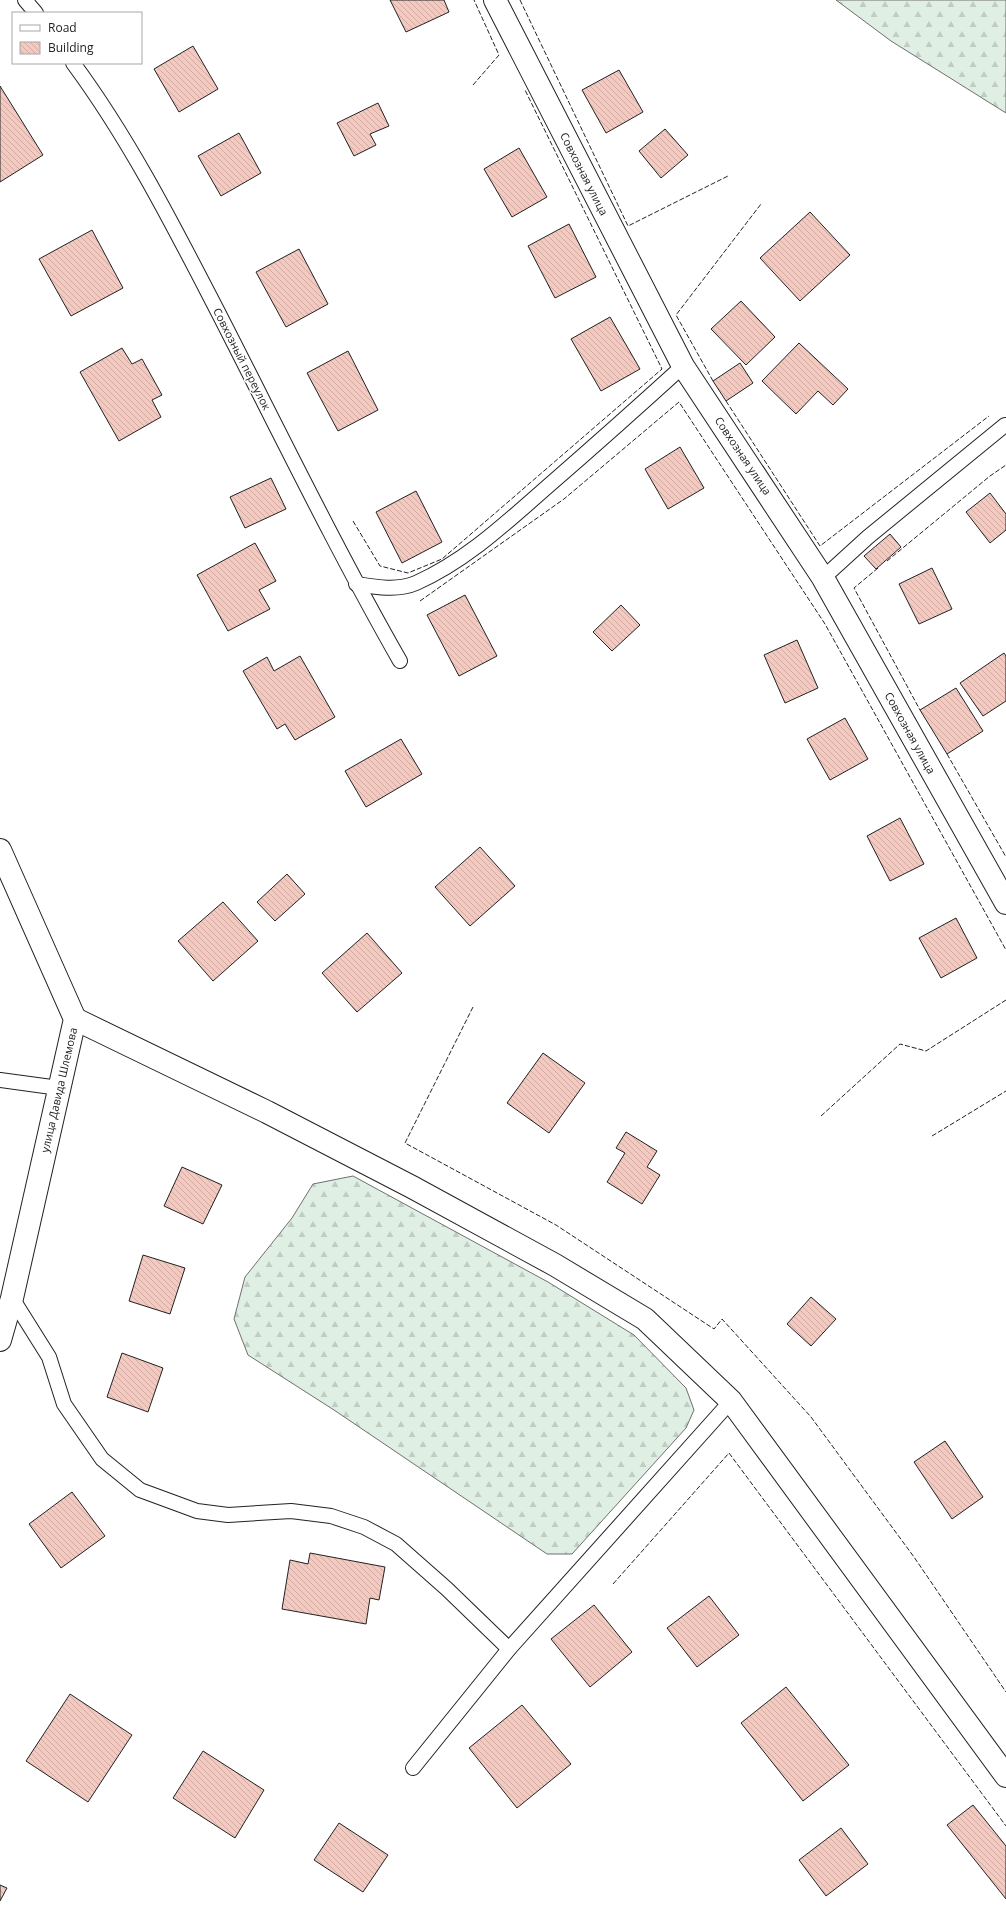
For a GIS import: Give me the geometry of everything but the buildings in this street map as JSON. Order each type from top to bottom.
[{"type":"street","name":"Совхозная улица","points":[[495,0],[683,366],[823,578],[1006,903]]},
{"type":"street","name":"улица Давида Шлемова","points":[[0,850],[74,1019],[12,1298],[0,1340]]},
{"type":"street","points":[[74,1019],[288,1123],[412,1187],[555,1265],[645,1320],[731,1400],[1006,1776]]},
{"type":"lane","points":[[25,0],[35,12]]},
{"type":"lane","name":"Совхозный переулок","points":[[74,64],[124,140],[191,260],[356,584],[400,661]]},
{"type":"lane","points":[[356,584],[386,588],[415,584],[449,565],[496,532],[683,366]]},
{"type":"lane","points":[[823,578],[868,537],[1005,425]]},
{"type":"lane","points":[[0,1080],[59,1088]]},
{"type":"lane","points":[[12,1298],[49,1357],[64,1404],[102,1459],[140,1490],[196,1511],[228,1515],[291,1511],[331,1516],[364,1527],[396,1544],[447,1589],[509,1649]]},
{"type":"lane","points":[[413,1768],[509,1649],[731,1400]]},
{"type":"green space","points":[[836,0],[1006,0],[1006,113],[891,41]]},
{"type":"green space","points":[[353,1176],[548,1282],[634,1335],[686,1388],[694,1410],[686,1428],[572,1554],[547,1554],[334,1410],[248,1355],[234,1319],[245,1277],[292,1218],[313,1184]]},
{"type":"fence","points":[[473,85],[499,55],[474,0]]},
{"type":"fence","points":[[520,0],[628,226],[728,176]]},
{"type":"fence","points":[[353,521],[380,566],[408,573],[442,559],[662,369],[525,90]]},
{"type":"fence","points":[[713,381],[676,315],[761,204]]},
{"type":"fence","points":[[726,401],[820,546],[989,416]]},
{"type":"fence","points":[[420,601],[564,499],[679,402],[825,624],[1006,950]]},
{"type":"fence","points":[[887,561],[990,476],[1006,465]]},
{"type":"fence","points":[[878,568],[854,588],[920,710]]},
{"type":"fence","points":[[947,754],[1006,857]]},
{"type":"fence","points":[[821,1116],[900,1044],[926,1051],[1006,1000]]},
{"type":"fence","points":[[473,1007],[405,1143],[556,1225],[714,1329],[722,1319],[811,1417],[914,1557],[1006,1692]]},
{"type":"fence","points":[[932,1136],[1006,1091]]},
{"type":"fence","points":[[613,1584],[729,1453],[1006,1826]]}]
